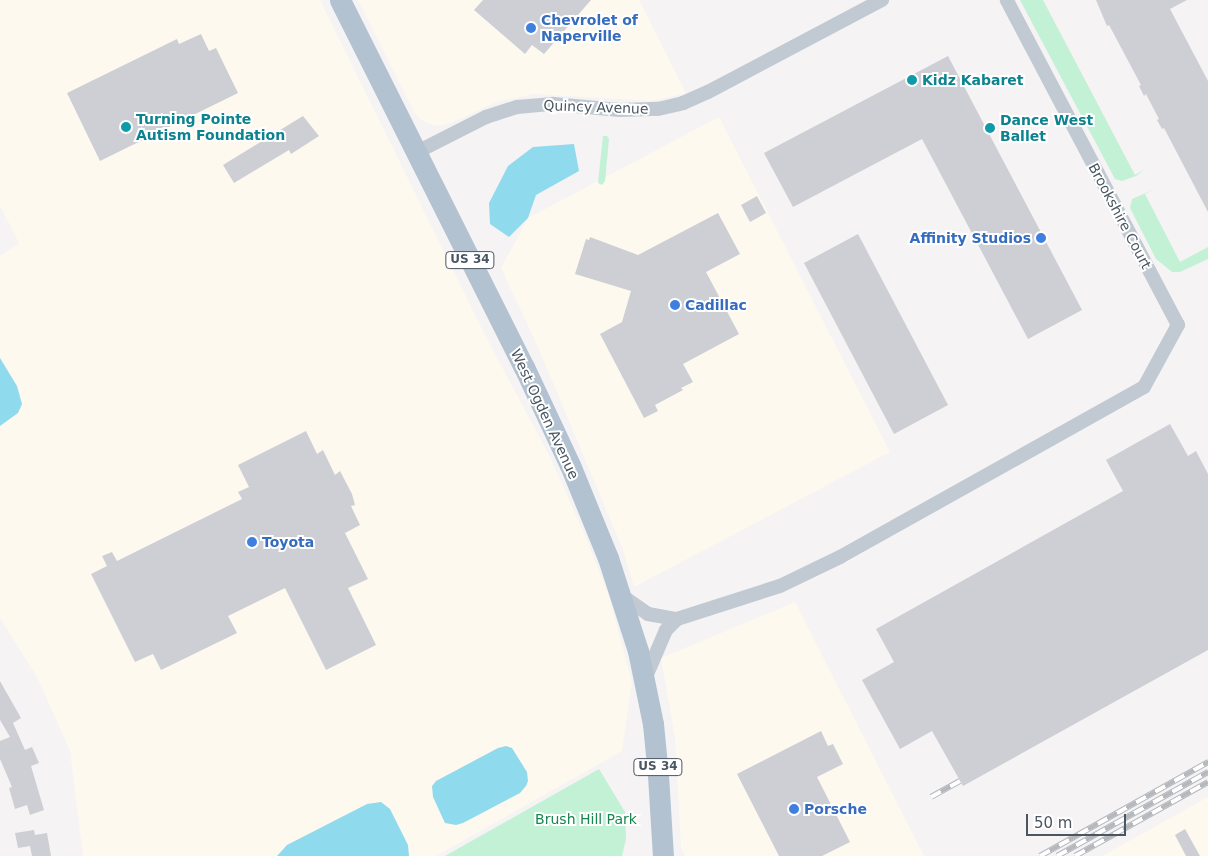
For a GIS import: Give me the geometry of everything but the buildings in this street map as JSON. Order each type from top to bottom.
[{"type":"main road","name":"West Ogden Avenue","points":[[340,0],[415,153],[524,367],[570,465],[608,558],[621,596],[644,680],[656,748],[662,856]]},
{"type":"street","name":"Quincy Avenue","points":[[415,153],[486,118],[517,107],[553,104],[620,110],[658,109],[683,103],[708,92],[882,0]]},
{"type":"street","name":"Brookshire Court","points":[[677,619],[796,579],[1122,400],[1144,387],[1178,325],[1007,0]]},
{"type":"street","points":[[621,596],[648,614],[677,619]]},
{"type":"street","points":[[644,680],[666,630],[677,619]]},
{"type":"shaded area","points":[[0,0],[320,0],[486,337],[551,459],[586,538],[609,597],[632,682],[622,751],[436,856],[83,856],[70,751],[37,677],[0,618],[0,256],[19,243],[0,206]]},
{"type":"shaded area","points":[[358,0],[639,0],[686,93],[652,101],[534,94],[496,102],[451,123],[438,126],[429,124],[420,119],[414,112]]},
{"type":"shaded area","points":[[719,117],[890,452],[634,587],[623,550],[538,347],[501,268],[528,218]]},
{"type":"shaded area","points":[[795,602],[924,856],[685,856],[681,848],[675,738],[661,658]]},
{"type":"shaded area","points":[[1208,797],[1208,856],[1102,856]]},
{"type":"green space","points":[[1020,0],[1043,0],[1135,175],[1145,169],[1136,176],[1122,181],[1115,179]]},
{"type":"green space","points":[[603,136],[607,136],[609,139],[605,181],[602,185],[598,183]]},
{"type":"green space","points":[[1155,189],[1145,194],[1180,262],[1208,247],[1208,259],[1180,272],[1172,272],[1156,259],[1130,208],[1132,199]]},
{"type":"green space","name":"Brush Hill Park","points":[[599,769],[625,812],[626,839],[622,856],[445,856]]},
{"type":"water","points":[[574,144],[579,171],[536,195],[528,218],[509,237],[490,224],[489,203],[508,166],[533,147]]},
{"type":"water","points":[[0,358],[17,386],[22,404],[18,413],[0,426]]},
{"type":"water","points":[[506,746],[512,748],[527,772],[528,781],[526,786],[520,793],[463,823],[456,825],[445,823],[433,797],[432,786],[436,781],[498,748]]},
{"type":"water","points":[[381,802],[390,809],[408,845],[409,856],[277,856],[287,845],[367,804]]},
{"type":"railway","points":[[1040,856],[1208,762]]},
{"type":"railway","points":[[1057,856],[1208,772]]},
{"type":"railway","points":[[931,797],[960,781]]},
{"type":"railway","points":[[1075,856],[1208,782]]},
{"type":"place","name":"Chevrolet of Naperville","points":[[531,28]]},
{"type":"place","name":"Kidz Kabaret","points":[[912,80]]},
{"type":"place","name":"Turning Pointe Autism Foundation","points":[[126,127]]},
{"type":"place","name":"Dance West Ballet","points":[[990,128]]},
{"type":"place","name":"Affinity Studios","points":[[1041,238]]},
{"type":"place","name":"Cadillac","points":[[675,305]]},
{"type":"place","name":"Toyota","points":[[252,542]]},
{"type":"place","name":"Porsche","points":[[794,809]]}]
